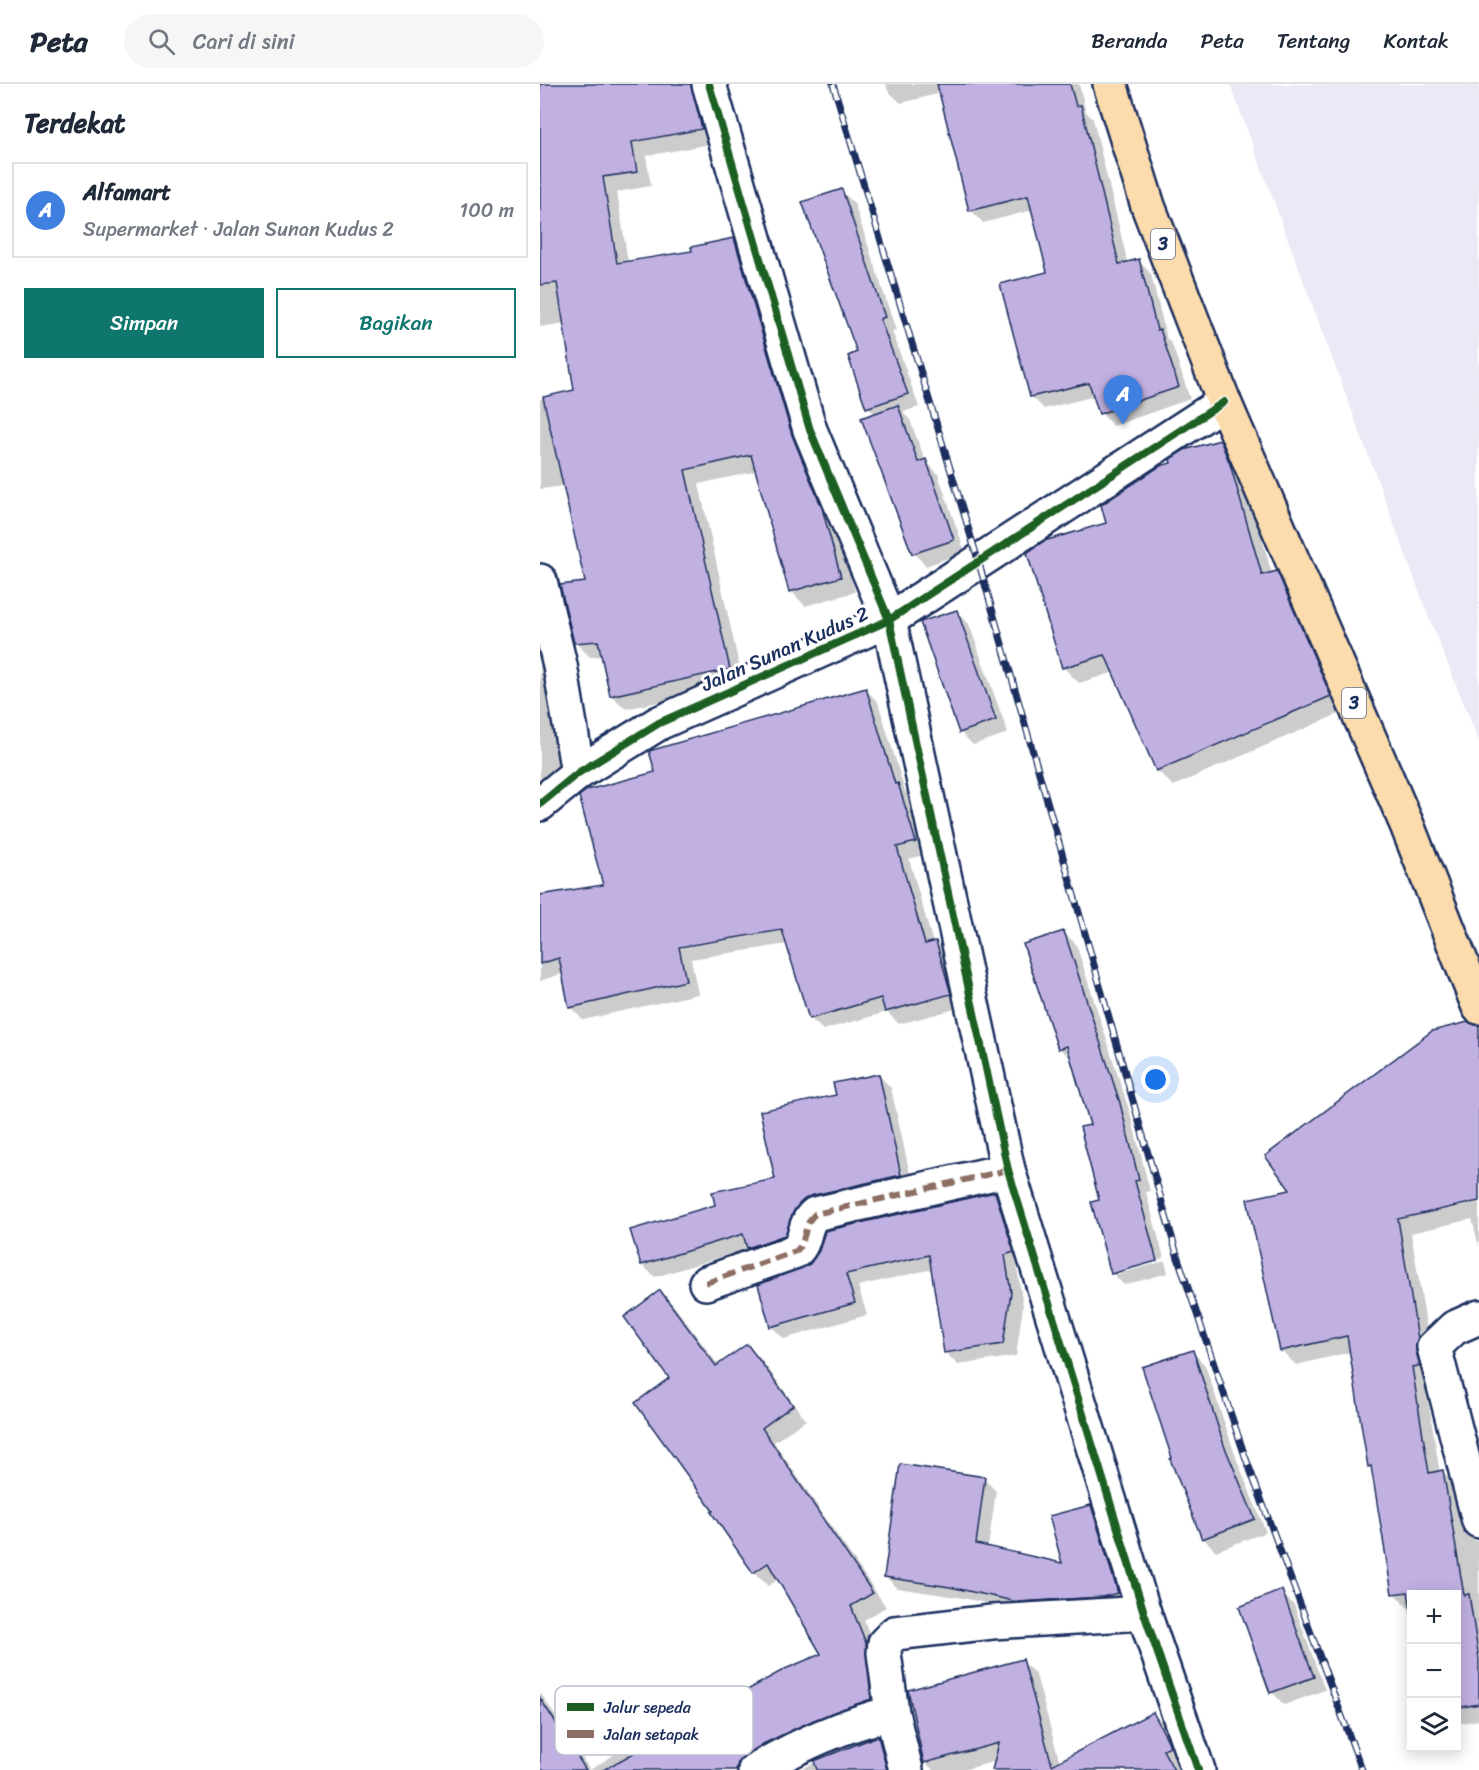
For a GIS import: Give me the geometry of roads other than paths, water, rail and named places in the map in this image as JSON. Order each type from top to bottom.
[{"type":"highway","name":"3","points":[[1110,84],[1148,206],[1224,402],[1407,825],[1479,1007]]},
{"type":"street","points":[[709,84],[810,430],[889,620],[1008,1170],[1144,1612],[1198,1770]]},
{"type":"street","name":"Jalan Sunan Kudus 2","points":[[540,804],[578,773],[659,723],[889,620],[1224,402]]},
{"type":"street","points":[[540,581],[560,665],[578,773]]},
{"type":"street","points":[[706,1283],[796,1251],[804,1242],[807,1220],[815,1214],[1008,1170]]},
{"type":"street","points":[[1479,1317],[1454,1328],[1434,1347],[1479,1521]]},
{"type":"street","points":[[906,1770],[892,1713],[884,1653],[885,1643],[895,1633],[992,1622],[1144,1612]]},
{"type":"street","points":[[755,1770],[821,1735],[854,1722],[892,1713]]},
{"type":"railway","points":[[833,84],[978,560],[1178,1258],[1245,1456],[1362,1770]]},
{"type":"place","name":"Alfamart","points":[[1123,425]]}]
